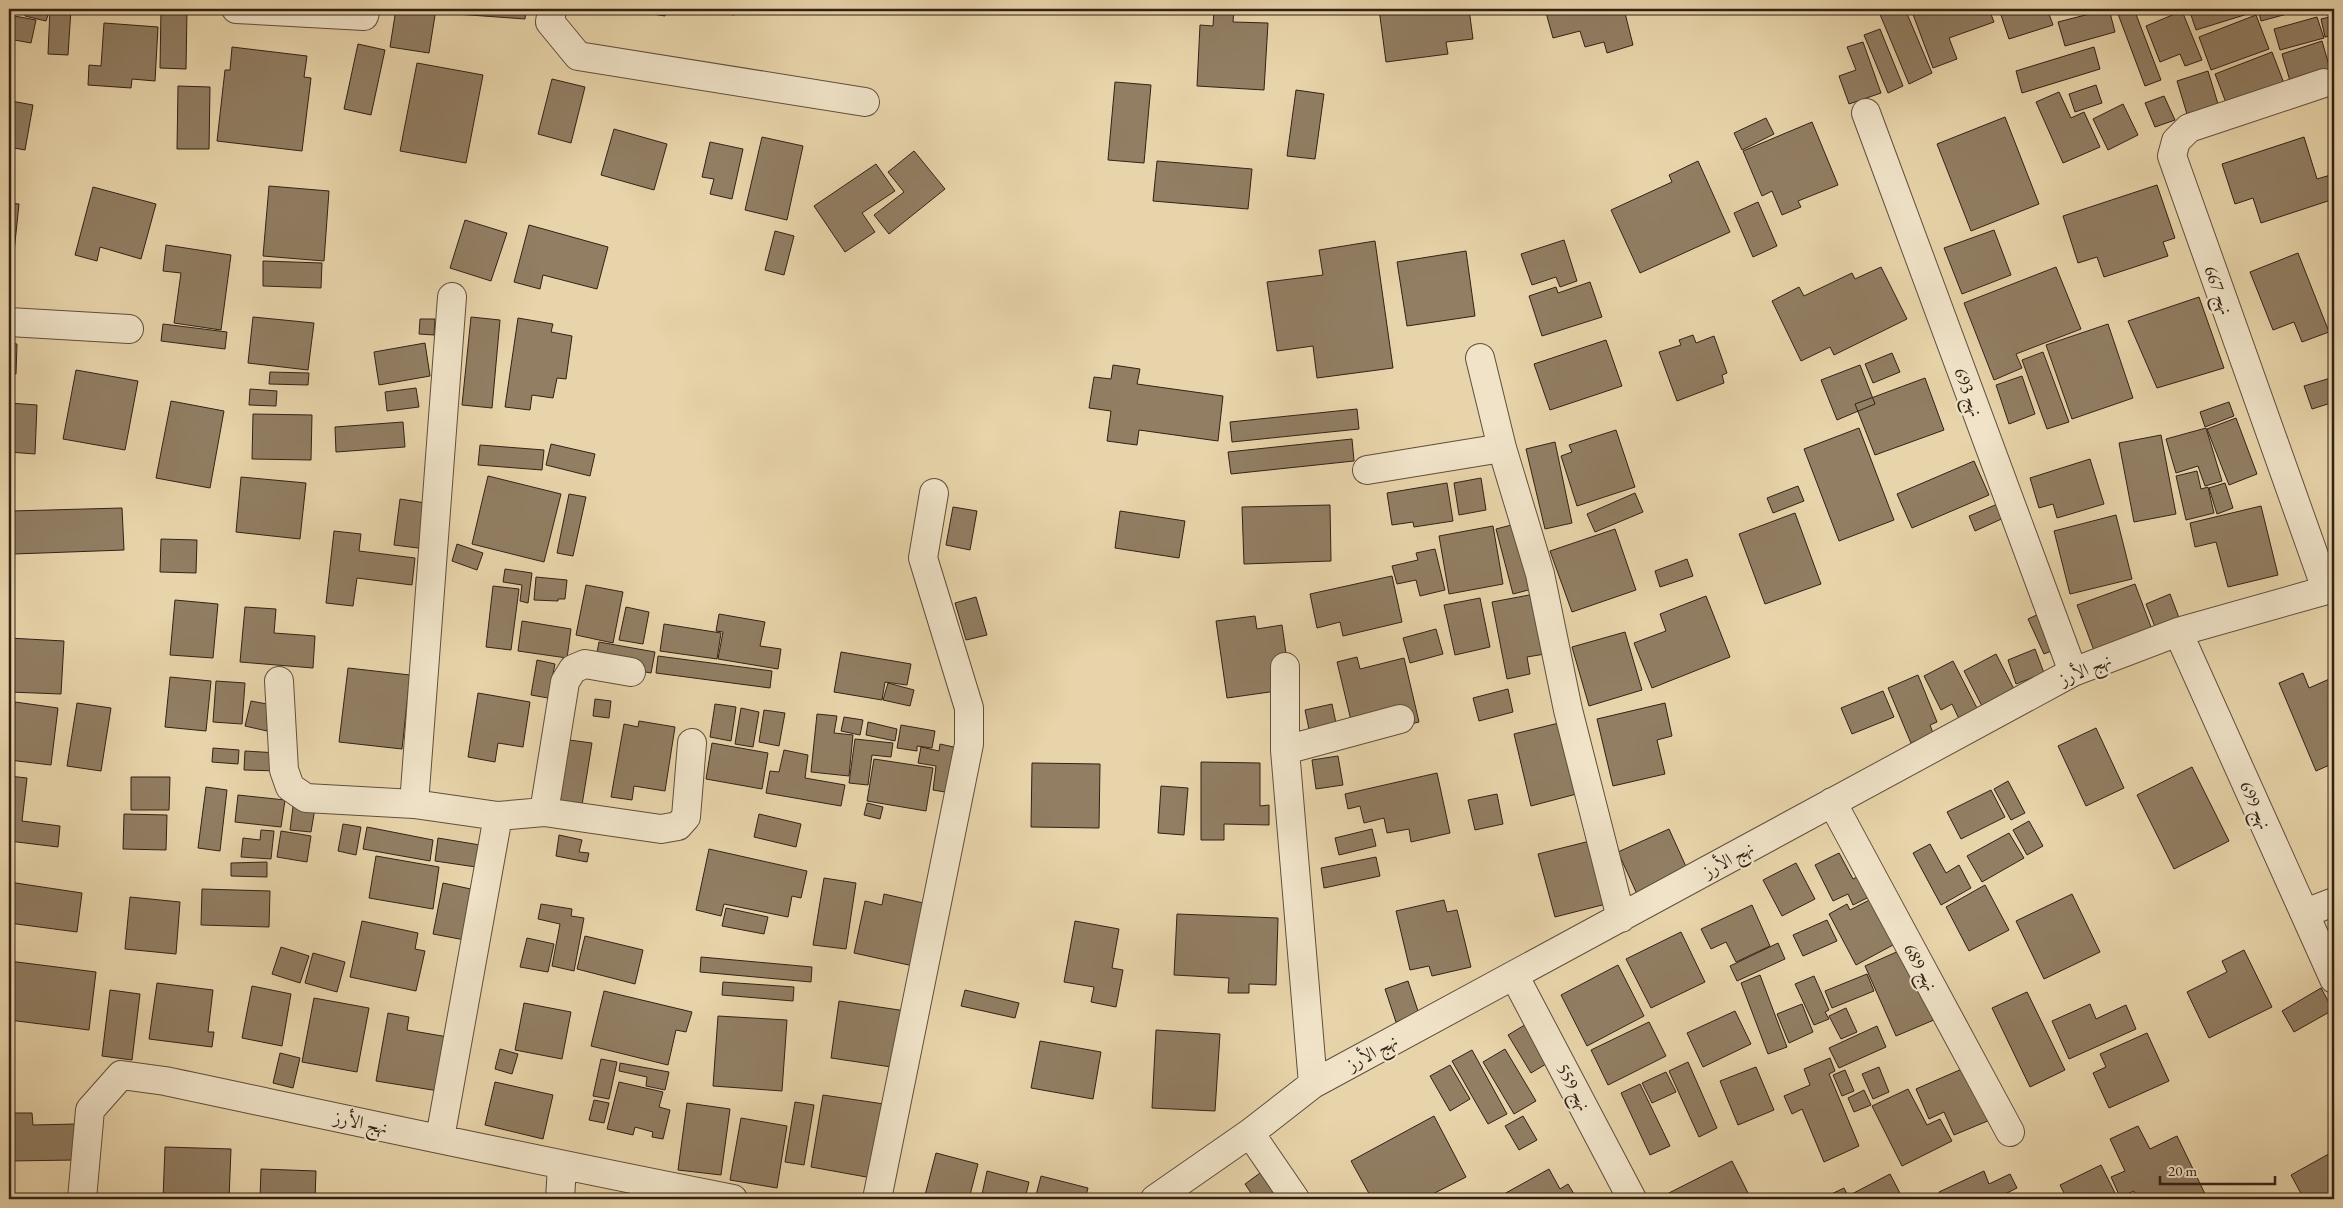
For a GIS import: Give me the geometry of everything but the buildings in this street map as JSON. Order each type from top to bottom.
[{"type":"street","points":[[236,9],[364,16],[366,9]]},
{"type":"street","points":[[552,9],[550,22],[578,56],[865,102]]},
{"type":"street","name":"نهج 667","points":[[2324,83],[2189,128],[2176,142],[2172,156],[2330,589]]},
{"type":"street","name":"نهج 693","points":[[1866,113],[2072,672]]},
{"type":"street","points":[[414,804],[452,297]]},
{"type":"street","points":[[9,322],[129,329]]},
{"type":"street","points":[[1480,358],[1502,448],[1540,574],[1568,710],[1621,918]]},
{"type":"street","points":[[1367,470],[1502,448]]},
{"type":"street","points":[[877,1199],[969,744],[968,708],[923,558],[934,493]]},
{"type":"street","name":"نهج الأرز","points":[[1156,1199],[1250,1133],[1312,1084],[2072,672],[2178,632],[2330,589]]},
{"type":"street","name":"نهج 699","points":[[2178,632],[2334,979]]},
{"type":"street","points":[[544,812],[565,682],[573,669],[585,664],[631,672]]},
{"type":"street","points":[[1285,667],[1285,750],[1312,1084]]},
{"type":"street","points":[[279,681],[284,770],[290,787],[306,798],[414,804],[498,816],[544,812],[661,829],[678,826],[686,817],[692,743]]},
{"type":"street","points":[[1285,750],[1400,719]]},
{"type":"street","name":"نهج 689","points":[[1832,802],[2010,1132]]},
{"type":"street","points":[[440,1138],[498,816]]},
{"type":"street","points":[[2305,913],[2334,902]]},
{"type":"street","name":"نهج 559","points":[[1514,974],[1632,1199]]},
{"type":"street","name":"نهج الأرز","points":[[82,1199],[90,1110],[122,1075],[165,1081],[440,1138],[562,1166],[733,1199]]},
{"type":"street","points":[[1250,1133],[1294,1199]]},
{"type":"street","points":[[560,1199],[562,1166]]}]
